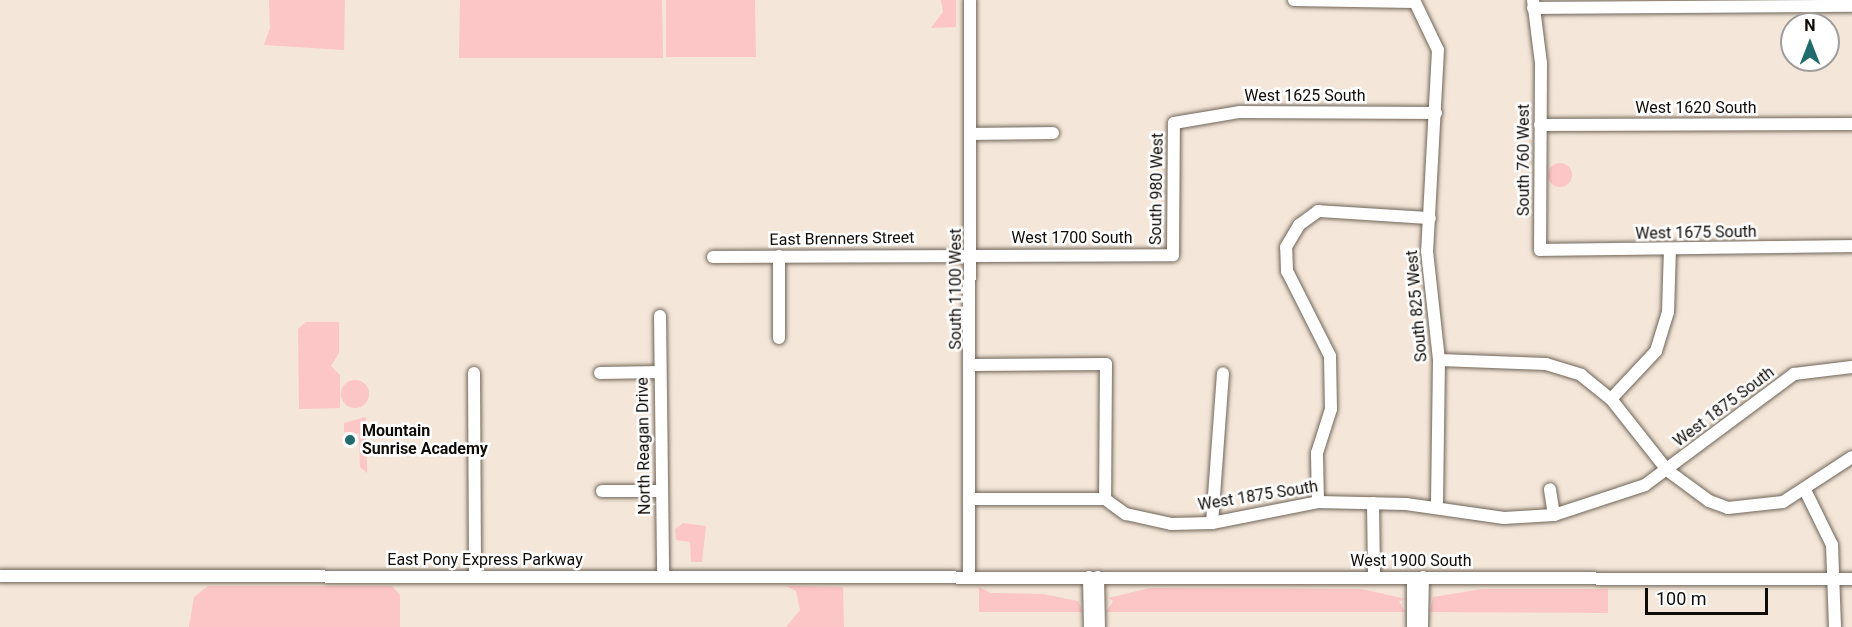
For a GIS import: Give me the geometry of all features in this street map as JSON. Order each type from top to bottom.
[{"type":"street","name":"South 1100 West","points":[[969,578],[972,364],[970,0]]},
{"type":"street","points":[[1294,1],[1414,1]]},
{"type":"street","name":"South 825 West","points":[[1414,1],[1438,50],[1427,251],[1439,360],[1437,508]]},
{"type":"street","points":[[1533,4],[1825,3],[1852,6]]},
{"type":"street","name":"South 760 West","points":[[1533,4],[1541,70],[1540,250]]},
{"type":"street","name":"West 1625 South","points":[[1174,123],[1240,112],[1436,113]]},
{"type":"street","name":"South 980 West","points":[[1173,255],[1174,123]]},
{"type":"street","name":"West 1620 South","points":[[1540,125],[1852,124]]},
{"type":"street","points":[[972,134],[1053,133]]},
{"type":"street","points":[[1318,502],[1317,453],[1333,382],[1330,356],[1287,272],[1286,247],[1299,225],[1318,211],[1347,209],[1430,218]]},
{"type":"street","name":"West 1675 South","points":[[1540,250],[1852,246]]},
{"type":"street","points":[[1611,399],[1656,351],[1668,312],[1670,250]]},
{"type":"street","name":"West 1700 South","points":[[972,254],[1173,255]]},
{"type":"street","name":"East Brenners Street","points":[[713,256],[972,254]]},
{"type":"street","points":[[779,256],[779,338]]},
{"type":"street","name":"North Reagan Drive","points":[[660,316],[663,577]]},
{"type":"street","points":[[1439,360],[1546,364],[1581,375],[1611,399],[1667,470],[1695,492],[1728,508],[1747,509],[1806,492],[1852,458]]},
{"type":"street","points":[[972,364],[1106,364],[1105,499]]},
{"type":"street","name":"West 1875 South","points":[[971,499],[1105,499],[1152,522],[1212,523],[1318,502],[1373,502],[1437,508],[1503,518],[1554,515],[1618,497],[1667,470],[1794,374],[1852,367]]},
{"type":"street","points":[[600,373],[660,372]]},
{"type":"street","points":[[1212,523],[1223,373]]},
{"type":"street","points":[[474,374],[475,577]]},
{"type":"street","points":[[1550,489],[1554,515]]},
{"type":"street","points":[[602,491],[662,491]]},
{"type":"street","points":[[1806,492],[1827,530],[1833,579],[1835,627]]},
{"type":"street","points":[[1373,502],[1374,579]]},
{"type":"street","name":"East Pony Express Parkway","points":[[0,576],[969,578]]},
{"type":"street","points":[[1090,627],[1094,577]]},
{"type":"street","points":[[1094,577],[1099,627]]},
{"type":"street","name":"West 1900 South","points":[[969,578],[1852,579]]},
{"type":"street","points":[[1413,627],[1418,578]]},
{"type":"street","points":[[1418,578],[1422,627]]},
{"type":"shaded area","points":[[269,0],[345,0],[344,50],[264,45],[270,28]]},
{"type":"shaded area","points":[[460,0],[662,0],[663,58],[459,58]]},
{"type":"shaded area","points":[[666,0],[755,0],[756,57],[666,57]]},
{"type":"shaded area","points":[[941,0],[956,0],[956,27],[931,28],[943,12]]},
{"type":"shaded area","points":[[1560,163],[1568,167],[1572,175],[1568,183],[1560,187],[1552,183],[1548,175],[1552,167]]},
{"type":"shaded area","points":[[306,322],[339,322],[339,353],[331,366],[340,375],[340,408],[299,409],[298,329]]},
{"type":"shaded area","points":[[355,380],[365,384],[369,394],[365,404],[355,408],[345,404],[341,394],[345,384]]},
{"type":"shaded area","points":[[366,417],[367,473],[360,467],[359,434],[344,432],[344,423]]},
{"type":"shaded area","points":[[683,523],[706,526],[702,562],[691,562],[690,542],[676,540],[675,529]]},
{"type":"shaded area","points":[[208,586],[392,586],[400,595],[400,627],[189,627],[194,597]]},
{"type":"shaded area","points":[[786,586],[843,587],[844,627],[786,627],[800,610],[796,591]]},
{"type":"shaded area","points":[[979,587],[991,593],[1043,594],[1078,601],[1083,612],[979,612]]},
{"type":"shaded area","points":[[1150,588],[1362,589],[1406,599],[1399,601],[1405,612],[1106,612],[1113,601],[1108,598]]},
{"type":"shaded area","points":[[1482,589],[1608,589],[1608,613],[1430,612],[1433,597]]},
{"type":"place","name":"Mountain Sunrise Academy","points":[[350,440]]}]
